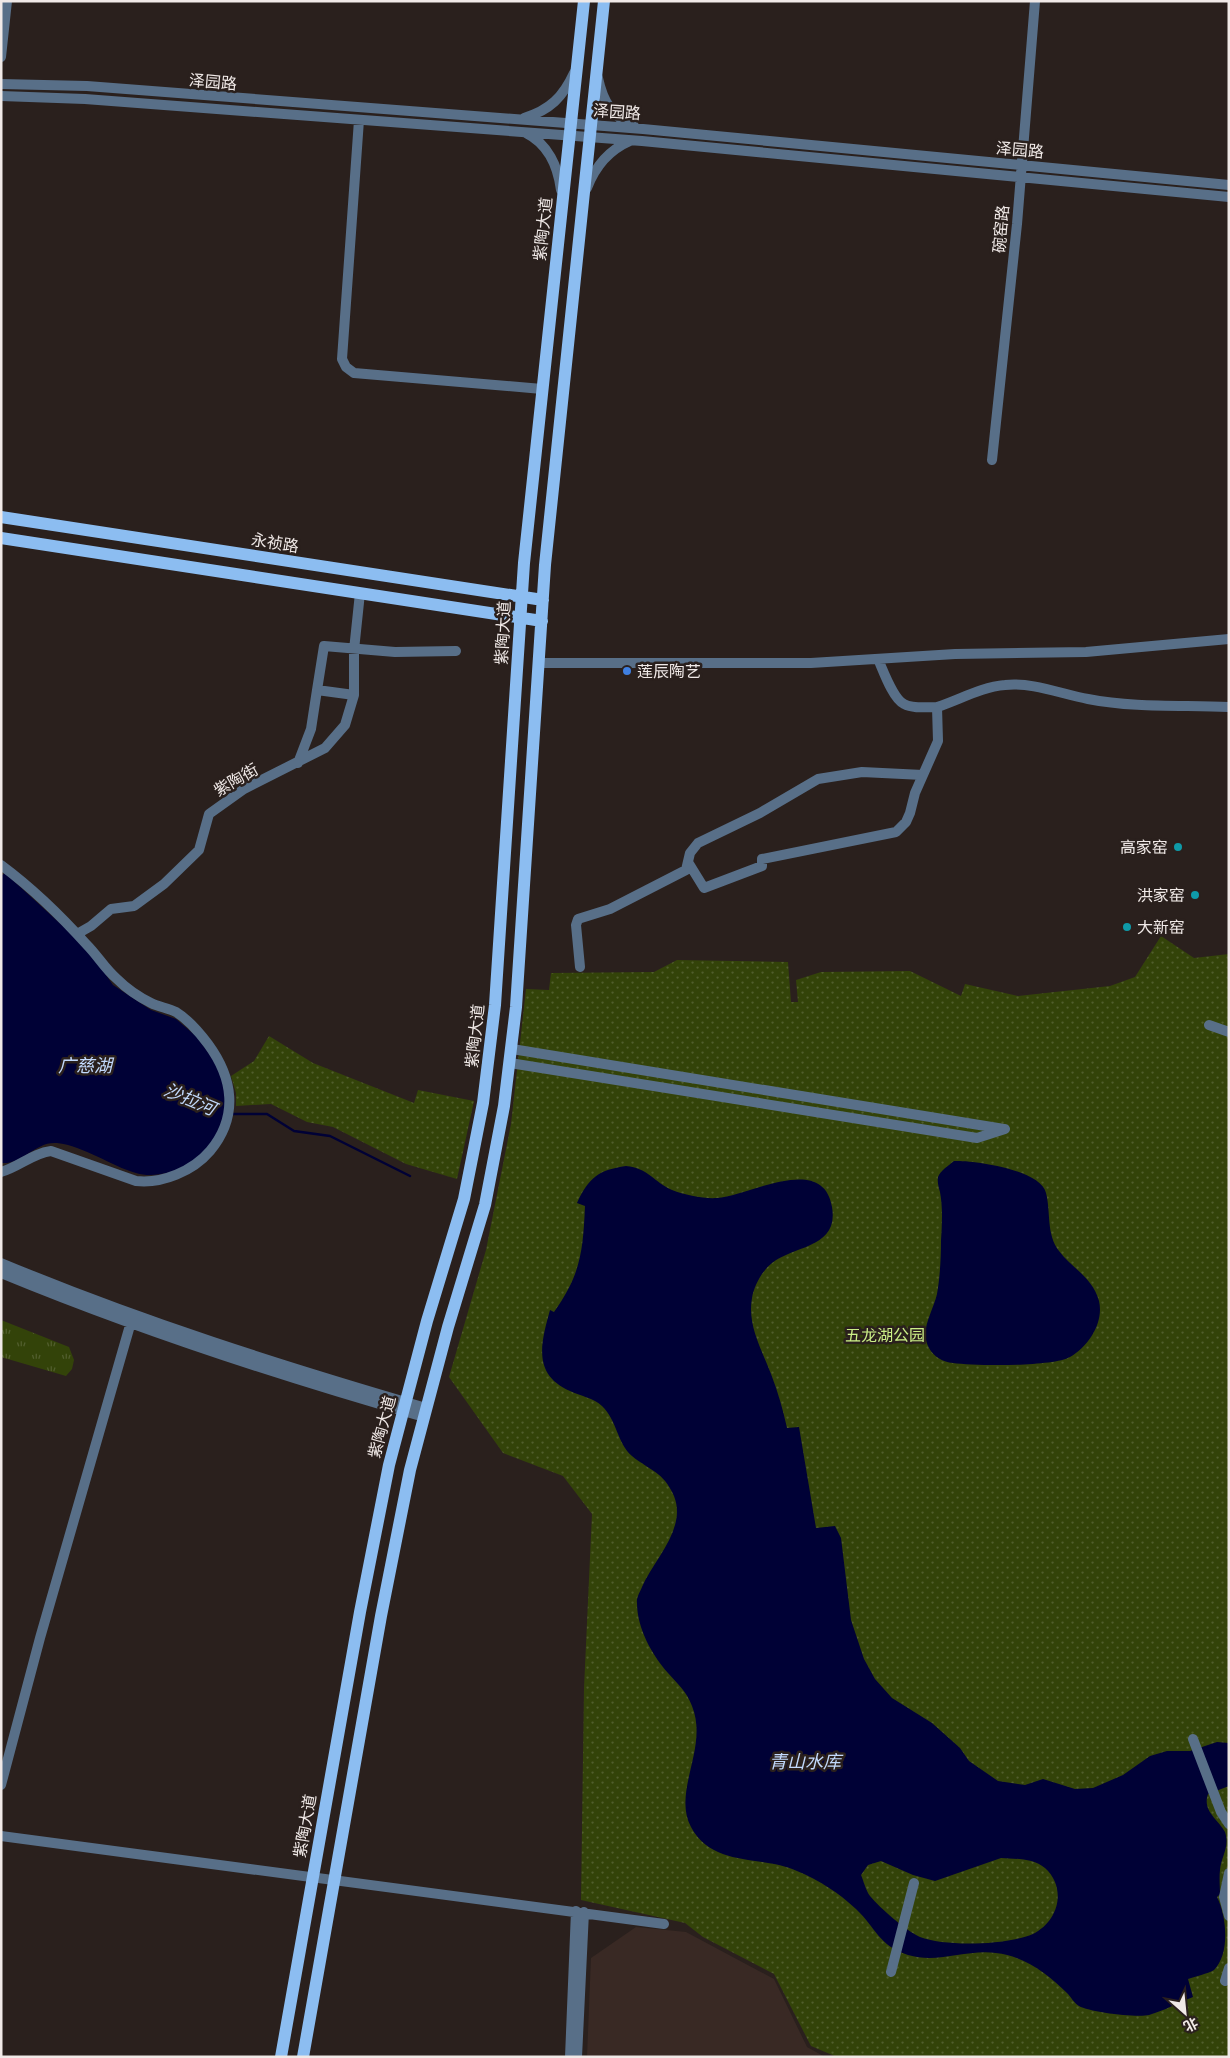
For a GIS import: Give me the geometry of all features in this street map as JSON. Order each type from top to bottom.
[{"type":"main road","name":"紫陶大道","points":[[281,2057],[389,1465],[427,1321],[464,1199],[484,1094],[495,1005],[520,618],[542,388],[584,1]]},
{"type":"main road","points":[[303,2057],[394,1547],[410,1470],[448,1327],[485,1204],[510,1063],[543,600],[604,1]]},
{"type":"main road","name":"永祯路","points":[[1,517],[543,600]]},
{"type":"main road","points":[[1,538],[542,621]]},
{"type":"street","points":[[1,57],[7,1]]},
{"type":"street","name":"碗窑路","points":[[992,460],[1020,177],[1034,1]]},
{"type":"street","points":[[519,120],[536,114],[554,104],[564,92],[576,67]]},
{"type":"street","points":[[597,70],[601,90],[610,109],[620,119],[639,128]]},
{"type":"street","name":"泽园路","points":[[1,84],[87,86],[519,120],[590,131],[632,140],[1229,197]]},
{"type":"street","name":"泽园路","points":[[1,96],[85,99],[525,132],[570,129]]},
{"type":"street","points":[[359,120],[342,359],[346,366],[354,373],[542,388]]},
{"type":"street","name":"泽园路","points":[[590,131],[639,128],[1229,185]]},
{"type":"street","points":[[525,132],[537,139],[550,156],[562,197]]},
{"type":"street","points":[[583,201],[589,181],[598,166],[612,151],[632,140]]},
{"type":"street","name":"紫陶街","points":[[77,934],[91,926],[111,909],[134,906],[164,884],[199,850],[209,814],[244,789],[325,748],[345,725],[354,695],[354,650],[360,593]]},
{"type":"street","points":[[539,663],[811,663],[955,654],[1086,652],[1224,639],[1229,647]]},
{"type":"street","points":[[298,763],[310,728],[324,646],[395,652],[456,651]]},
{"type":"street","points":[[878,659],[888,682],[901,703],[907,706],[936,707],[980,690],[1006,684],[1048,689],[1088,699],[1140,705],[1188,704],[1229,707]]},
{"type":"street","points":[[317,690],[354,695]]},
{"type":"street","points":[[688,862],[704,888],[762,866],[762,859],[896,832],[906,822],[938,738],[936,707]]},
{"type":"street","points":[[580,967],[576,925],[578,919],[610,909],[686,870],[690,853],[698,843],[760,814],[818,779],[862,772],[923,775]]},
{"type":"street","points":[[1,865],[77,934],[106,968],[126,987],[151,1003],[176,1012],[200,1034],[213,1051],[226,1076],[230,1093],[230,1109],[224,1130],[210,1151],[195,1164],[171,1176],[155,1181],[130,1180],[51,1152],[40,1154],[23,1164],[1,1172]]},
{"type":"street","points":[[1209,1025],[1229,1032]]},
{"type":"street","points":[[510,1063],[974,1138],[992,1135],[1005,1129],[512,1049]]},
{"type":"street","points":[[1,1263],[131,1320]]},
{"type":"street","points":[[1,1273],[131,1320],[226,1347],[425,1412]]},
{"type":"street","points":[[1,1785],[40,1638],[131,1320]]},
{"type":"street","points":[[1193,1739],[1221,1812],[1229,1824]]},
{"type":"street","points":[[1,1836],[664,1924]]},
{"type":"street","points":[[1229,1872],[1224,1898],[1229,1916]]},
{"type":"street","points":[[891,1972],[914,1883]]},
{"type":"street","points":[[570,2057],[580,1912]]},
{"type":"street","points":[[577,2057],[580,1912]]},
{"type":"street","points":[[1225,1981],[1229,1968]]},
{"type":"shaded area","points":[[636,1927],[686,1932],[774,1979],[807,2047],[825,2057],[587,2057],[591,1958]]},
{"type":"green space","name":"五龙湖公园","points":[[1161,936],[1194,958],[1229,954],[1229,2057],[837,2057],[811,2046],[774,1974],[703,1937],[685,1923],[581,1900],[584,1688],[592,1514],[563,1476],[503,1453],[449,1377],[486,1250],[511,1124],[526,989],[549,990],[551,973],[654,972],[677,960],[788,962],[791,1002],[798,1002],[796,980],[821,972],[910,971],[961,996],[965,984],[1018,996],[1110,986],[1135,977]]},
{"type":"green space","points":[[269,1036],[313,1063],[414,1103],[418,1090],[474,1101],[457,1179],[406,1164],[333,1127],[307,1122],[271,1104],[236,1106],[236,1093],[231,1076],[254,1061]]},
{"type":"green space","points":[[1,1320],[69,1347],[74,1360],[72,1369],[66,1376],[1,1357]]},
{"type":"water","name":"广慈湖","points":[[5,873],[65,928],[94,958],[113,985],[151,1010],[176,1019],[197,1037],[218,1066],[231,1105],[217,1139],[207,1151],[190,1164],[168,1173],[146,1175],[127,1170],[77,1148],[57,1143],[49,1143],[9,1163],[1,1163],[1,876]]},
{"type":"water","points":[[954,1161],[976,1162],[1006,1168],[1032,1178],[1041,1185],[1046,1193],[1050,1230],[1055,1244],[1064,1257],[1092,1286],[1099,1301],[1099,1317],[1094,1333],[1083,1347],[1070,1357],[1047,1363],[964,1364],[942,1360],[933,1354],[929,1348],[925,1334],[937,1294],[941,1261],[942,1210],[938,1177]]},
{"type":"water","name":"青山水库","points":[[626,1166],[640,1169],[672,1190],[706,1198],[731,1196],[765,1185],[800,1179],[815,1182],[826,1191],[832,1207],[832,1220],[829,1231],[813,1244],[781,1257],[765,1270],[753,1293],[751,1308],[753,1328],[778,1394],[787,1428],[799,1427],[816,1528],[835,1526],[841,1538],[851,1620],[864,1659],[875,1679],[892,1698],[932,1723],[960,1748],[969,1761],[998,1781],[1025,1785],[1043,1779],[1075,1789],[1093,1788],[1123,1775],[1150,1756],[1167,1751],[1190,1751],[1217,1742],[1229,1743],[1229,1786],[1208,1794],[1207,1800],[1209,1810],[1222,1827],[1226,1837],[1226,1847],[1220,1870],[1220,1894],[1217,1897],[1225,1925],[1225,1945],[1223,1955],[1214,1970],[1188,1979],[1193,1997],[1143,2016],[1102,2012],[1079,2006],[1060,1986],[1044,1973],[1026,1962],[1006,1955],[985,1952],[930,1958],[908,1955],[890,1946],[856,1909],[836,1892],[821,1883],[783,1866],[725,1855],[712,1849],[700,1840],[691,1827],[686,1813],[687,1784],[696,1738],[696,1722],[692,1706],[682,1688],[662,1666],[646,1641],[640,1622],[637,1601],[647,1576],[673,1532],[677,1508],[674,1496],[661,1476],[627,1451],[611,1418],[602,1406],[558,1384],[550,1376],[542,1356],[544,1334],[550,1310],[554,1312],[563,1298],[570,1286],[579,1262],[585,1206],[577,1203],[581,1194],[596,1176]],"holes":[[[1001,1858],[1035,1862],[1045,1868],[1052,1876],[1058,1894],[1054,1913],[1042,1928],[1033,1934],[1008,1941],[960,1943],[920,1937],[900,1924],[870,1896],[861,1875],[868,1865],[881,1861],[913,1875],[935,1881]]]},
{"type":"waterway","name":"沙拉河","points":[[231,1114],[267,1114],[294,1131],[330,1136],[410,1176]]},
{"type":"place","name":"莲辰陶艺","points":[[627,671]]},
{"type":"place","name":"高家窑","points":[[1178,847]]},
{"type":"place","name":"洪家窑","points":[[1195,895]]},
{"type":"place","name":"大新窑","points":[[1127,927]]}]
